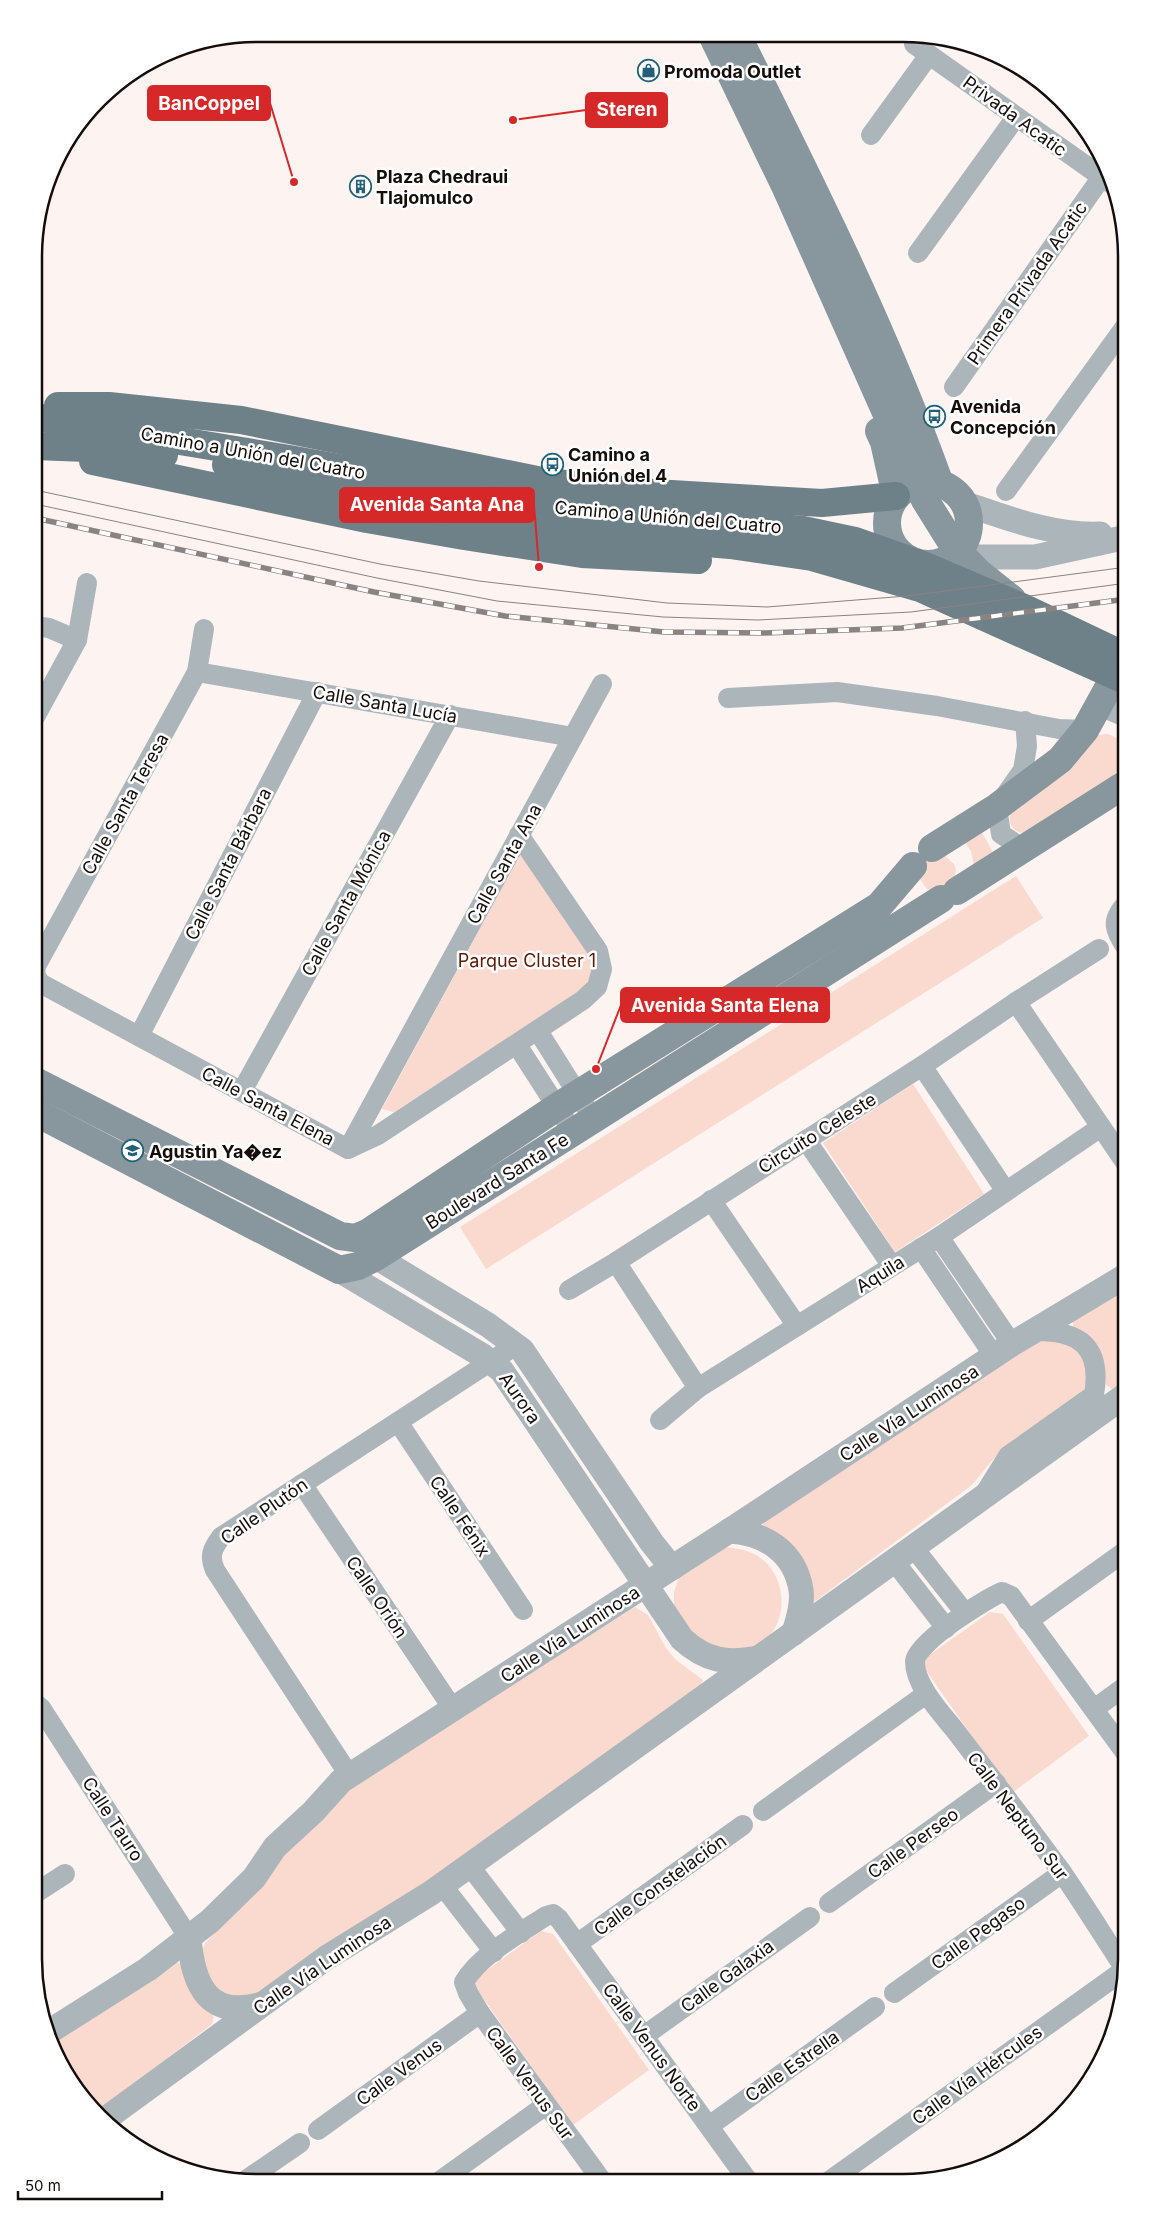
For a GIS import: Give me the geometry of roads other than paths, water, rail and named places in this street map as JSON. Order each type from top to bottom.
[{"type":"main road","points":[[696,42],[804,261],[884,442],[896,496]]},
{"type":"main road","points":[[716,42],[786,188],[925,500],[955,548],[978,572],[1024,608],[1118,653]]},
{"type":"main road","points":[[740,42],[822,208],[916,417],[940,484]]},
{"type":"main road","points":[[42,406],[110,406],[241,420],[547,482],[638,492],[822,503],[896,496]]},
{"type":"main road","name":"Camino a Unión del Cuatro","points":[[42,418],[295,460],[558,508],[730,545],[812,557],[920,588],[1118,677]]},
{"type":"main road","name":"Camino a Unión del Cuatro","points":[[42,447],[111,449],[196,459],[469,517],[567,531],[648,527],[803,530],[856,541],[920,564],[1024,608]]},
{"type":"main road","points":[[42,449],[127,470],[358,517],[582,554],[749,563],[915,562],[926,564],[950,558],[960,548],[967,533],[968,515],[958,495],[940,484],[916,483],[896,496],[889,508],[888,534],[894,546],[902,555],[915,562]]},
{"type":"main road","name":"Boulevard Santa Fe","points":[[42,1085],[340,1236],[355,1238],[369,1232],[568,1101],[879,906],[922,857],[997,807],[1060,760],[1085,730],[1112,681],[1118,675]]},
{"type":"main road","name":"Boulevard Santa Fe","points":[[339,1270],[358,1266],[376,1257],[1118,789]]},
{"type":"main road","points":[[948,849],[961,860],[964,876],[949,895],[933,899],[918,890],[913,883],[922,857],[948,849]]},
{"type":"main road","points":[[42,1116],[339,1270]]},
{"type":"street","name":"Privada Acatic","points":[[871,135],[922,50],[1103,179]]},
{"type":"street","points":[[918,253],[1016,117]]},
{"type":"street","name":"Primera Privada Acatic","points":[[954,387],[1106,185]]},
{"type":"street","points":[[1006,491],[1118,336]]},
{"type":"street","points":[[963,503],[1025,523],[1077,535],[1118,535]]},
{"type":"street","points":[[950,558],[1035,556],[1118,537]]},
{"type":"street","points":[[42,704],[76,640],[87,583]]},
{"type":"street","points":[[42,627],[49,628],[76,640]]},
{"type":"street","name":"Calle Santa Teresa","points":[[42,955],[198,672],[204,629]]},
{"type":"street","name":"Calle Santa Lucía","points":[[198,672],[573,737]]},
{"type":"street","name":"Calle Santa Ana","points":[[348,1149],[602,684]]},
{"type":"street","name":"Calle Santa Bárbara","points":[[139,1036],[317,692]]},
{"type":"street","points":[[728,698],[837,692],[1059,728],[1085,730]]},
{"type":"street","points":[[1101,704],[1118,711]]},
{"type":"street","name":"Calle Santa Mónica","points":[[242,1092],[450,715]]},
{"type":"street","points":[[1022,848],[1000,834],[997,807],[1023,770],[1027,746],[1025,721]]},
{"type":"street","name":"Calle Santa Elena","points":[[42,984],[348,1149],[378,1135],[517,1045],[583,1000],[598,987],[602,970],[598,951],[519,835]]},
{"type":"street","points":[[1118,912],[1115,919],[1118,934]]},
{"type":"street","name":"Circuito Celeste","points":[[569,1290],[616,1262],[922,1066],[1016,1002],[1100,949]]},
{"type":"street","points":[[1016,1002],[1118,1152]]},
{"type":"street","points":[[538,1031],[568,1101],[584,1126]]},
{"type":"street","points":[[517,1045],[568,1101]]},
{"type":"street","points":[[922,1066],[1005,1190]]},
{"type":"street","name":"Aquila","points":[[660,1420],[698,1388],[939,1237],[1005,1190],[1101,1127]]},
{"type":"street","points":[[806,1140],[892,1266]]},
{"type":"street","points":[[711,1200],[796,1326]]},
{"type":"street","points":[[939,1237],[1003,1350]]},
{"type":"street","points":[[921,1248],[1003,1350]]},
{"type":"street","name":"Aurora","points":[[376,1257],[464,1310],[516,1345],[530,1360],[652,1543],[672,1568]]},
{"type":"street","points":[[616,1262],[698,1388]]},
{"type":"street","name":"Aurora","points":[[339,1270],[491,1361],[502,1371],[646,1584]]},
{"type":"street","name":"Calle Vía Luminosa","points":[[54,2028],[148,1969],[223,1909],[248,1884],[275,1847],[313,1812],[341,1781],[729,1531],[1003,1350],[1118,1281]]},
{"type":"street","points":[[981,1499],[1008,1456],[1094,1395],[1096,1367],[1091,1352],[1068,1334],[1054,1331],[1034,1332]]},
{"type":"street","name":"Calle Plutón","points":[[350,1776],[222,1582],[211,1560],[213,1548],[221,1537],[516,1345]]},
{"type":"street","name":"Calle Vía Luminosa","points":[[111,2115],[326,1958],[470,1866],[1118,1400]]},
{"type":"street","name":"Calle Fénix","points":[[398,1422],[523,1610]]},
{"type":"street","name":"Calle Orión","points":[[302,1484],[452,1710]]},
{"type":"street","points":[[729,1531],[742,1532],[767,1539],[785,1555],[796,1575],[801,1591],[800,1611],[794,1633]]},
{"type":"street","points":[[903,1554],[965,1613]]},
{"type":"street","points":[[903,1554],[946,1628],[965,1613],[1002,1592],[1011,1596],[1118,1742]]},
{"type":"street","points":[[1028,1621],[1118,1556]]},
{"type":"street","points":[[646,1584],[674,1628],[696,1652],[708,1657],[731,1661],[760,1658]]},
{"type":"street","name":"Calle Neptuno Sur","points":[[946,1628],[918,1652],[915,1662],[926,1694],[996,1783],[1062,1873],[1118,1957]]},
{"type":"street","points":[[1094,1709],[1118,1692]]},
{"type":"street","points":[[763,1811],[926,1694]]},
{"type":"street","name":"Calle Tauro","points":[[42,1710],[189,1938]]},
{"type":"street","name":"Calle Perseo","points":[[829,1903],[996,1783]]},
{"type":"street","name":"Calle Constelación","points":[[578,1944],[743,1825]]},
{"type":"street","points":[[442,1885],[494,1952],[521,1933],[470,1866]]},
{"type":"street","name":"Calle Pegaso","points":[[894,1993],[1062,1873]]},
{"type":"street","points":[[42,1889],[65,1874]]},
{"type":"street","name":"Calle Venus Norte","points":[[521,1933],[546,1916],[553,1914],[560,1919],[743,2174]]},
{"type":"street","name":"Calle Galaxia","points":[[644,2036],[810,1917]]},
{"type":"street","points":[[189,1938],[196,1977],[203,1989],[216,2004],[231,2009],[246,2008],[263,2003]]},
{"type":"street","name":"Calle Venus Sur","points":[[494,1952],[470,1973],[464,1982],[468,1993],[480,2013],[597,2174]]},
{"type":"street","name":"Calle Vía Hércules","points":[[839,2174],[1118,1975]]},
{"type":"street","name":"Calle Estrella","points":[[709,2126],[875,2007]]},
{"type":"street","name":"Calle Venus","points":[[318,2130],[480,2013]]},
{"type":"street","points":[[450,2174],[546,2105]]},
{"type":"street","points":[[255,2174],[300,2143]]},
{"type":"tram line","points":[[42,492],[380,564],[479,581],[667,603],[767,607],[907,596],[1118,568]]},
{"type":"tram line","points":[[42,506],[377,578],[497,601],[663,617],[758,620],[911,612],[1118,584]]},
{"type":"railway","points":[[42,520],[374,592],[505,616],[664,632],[765,633],[902,628],[1118,600]]},
{"type":"place","name":"Promoda Outlet","points":[[648,71]]},
{"type":"place","name":"Steren","points":[[513,120]]},
{"type":"place","name":"BanCoppel","points":[[294,182]]},
{"type":"place","name":"Plaza Chedraui Tlajomulco","points":[[360,186]]},
{"type":"place","name":"Avenida Concepción","points":[[934,416]]},
{"type":"place","name":"Camino a Unión del 4","points":[[552,464]]},
{"type":"place","name":"Avenida Santa Ana","points":[[539,567]]},
{"type":"place","name":"Avenida Santa Elena","points":[[596,1069]]},
{"type":"place","name":"Agustin Ya�ez","points":[[133,1151]]},
{"type":"park label","name":"Parque Cluster 1","points":[[527,960]]}]
